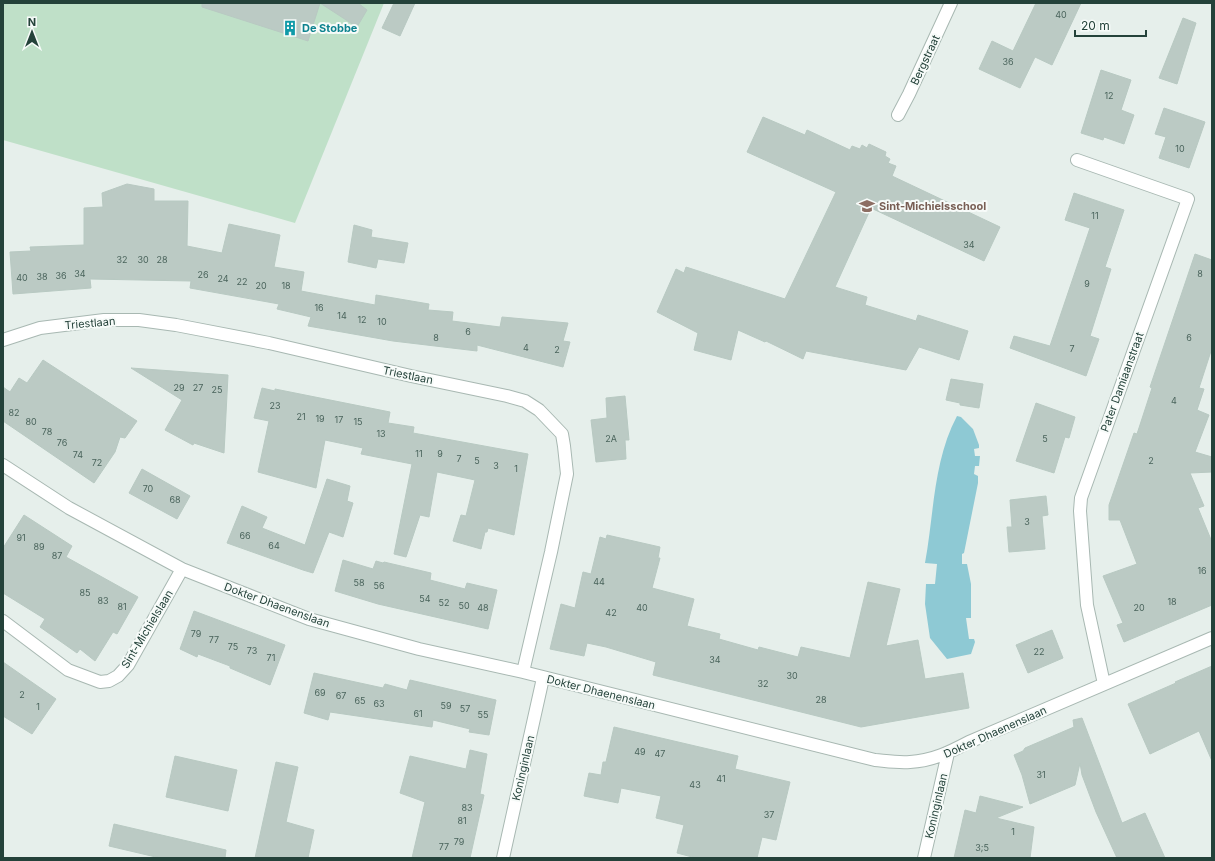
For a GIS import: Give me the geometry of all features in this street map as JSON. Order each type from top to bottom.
[{"type":"street","name":"Bergstraat","points":[[898,115],[951,3]]},
{"type":"street","name":"Pater Damiaanstraat","points":[[1077,160],[1188,199],[1081,498],[1080,511],[1087,605],[1104,684]]},
{"type":"street","name":"Triestlaan","points":[[3,340],[40,328],[104,320],[139,320],[176,325],[269,343],[525,401],[539,410],[562,434],[567,474],[551,552],[523,672]]},
{"type":"street","name":"Dokter Dhaenenslaan","points":[[3,465],[69,508],[182,569],[310,619],[419,649],[523,672],[875,760],[909,762],[929,759],[948,753],[970,742],[1212,638]]},
{"type":"street","name":"Sint-Michielslaan","points":[[3,621],[68,670],[100,682],[109,681],[118,676],[128,665],[182,569]]},
{"type":"street","name":"Koninginlaan","points":[[503,858],[543,678]]},
{"type":"street","name":"Koninginlaan","points":[[924,858],[948,753]]},
{"type":"green space","points":[[3,3],[384,3],[295,223],[3,140]]},
{"type":"water","points":[[957,416],[961,417],[973,429],[979,445],[979,448],[974,449],[975,456],[980,456],[979,466],[975,466],[974,474],[978,476],[978,483],[964,553],[962,554],[962,564],[967,564],[971,584],[971,618],[966,618],[969,639],[974,639],[975,642],[971,654],[947,659],[930,638],[925,604],[926,584],[935,584],[937,564],[925,563],[935,488],[943,451]]},
{"type":"building","name":"De Stobbe","points":[[202,3],[320,3],[308,41],[202,7]]},
{"type":"building","points":[[320,3],[358,3],[367,10],[357,27]]},
{"type":"building","points":[[394,3],[415,3],[400,36],[382,28]]},
{"type":"building","points":[[1036,3],[1081,3],[1052,65],[1035,57],[1020,88],[979,69],[992,41],[1013,51]]},
{"type":"building","points":[[1183,18],[1196,23],[1177,84],[1159,78]]},
{"type":"building","points":[[1101,70],[1131,80],[1121,110],[1134,115],[1124,144],[1104,137],[1103,140],[1081,133]]},
{"type":"building","points":[[1164,108],[1205,122],[1189,168],[1159,158],[1166,137],[1155,134]]},
{"type":"building","points":[[763,117],[805,135],[807,130],[850,150],[852,146],[860,149],[862,145],[867,148],[869,144],[886,152],[885,156],[890,159],[888,163],[896,166],[892,176],[1000,227],[984,261],[871,208],[835,287],[867,297],[865,305],[916,321],[918,315],[968,331],[959,360],[919,347],[906,370],[806,351],[803,359],[766,341],[765,342],[738,330],[731,360],[694,350],[698,333],[657,312],[676,269],[684,273],[686,267],[785,299],[836,192],[747,152]]},
{"type":"building","points":[[127,184],[154,189],[154,201],[188,201],[187,246],[222,253],[229,224],[280,235],[274,267],[304,272],[301,291],[375,305],[376,295],[429,304],[428,310],[453,312],[452,321],[500,327],[502,317],[568,323],[563,341],[570,342],[563,367],[477,345],[477,351],[393,341],[308,326],[311,317],[277,309],[279,304],[190,288],[191,281],[90,279],[91,288],[13,294],[10,252],[31,251],[30,247],[84,245],[84,208],[103,207],[102,193]]},
{"type":"building","points":[[1074,193],[1124,210],[1105,267],[1111,269],[1090,336],[1099,339],[1086,376],[1010,348],[1014,336],[1050,346],[1090,228],[1065,220]]},
{"type":"building","points":[[354,225],[372,230],[371,237],[408,243],[404,263],[378,259],[376,268],[348,262]]},
{"type":"building","points":[[1195,254],[1212,260],[1212,348],[1199,388],[1204,389],[1197,410],[1209,415],[1195,452],[1212,457],[1212,472],[1190,473],[1204,506],[1198,508],[1212,542],[1212,605],[1124,642],[1117,625],[1123,623],[1103,576],[1137,564],[1120,520],[1109,520],[1109,505],[1134,433],[1137,434],[1152,388],[1150,387]]},
{"type":"building","points":[[43,360],[137,421],[125,438],[120,437],[115,452],[94,483],[3,421],[3,387],[10,392],[19,378],[27,383]]},
{"type":"building","points":[[131,368],[228,375],[224,453],[194,443],[193,445],[165,430],[182,400]]},
{"type":"building","points":[[951,379],[983,384],[979,408],[960,405],[960,403],[946,400]]},
{"type":"building","points":[[262,388],[275,391],[275,389],[390,412],[388,423],[414,427],[413,433],[528,454],[514,535],[488,528],[487,532],[485,532],[481,549],[453,541],[461,515],[466,516],[475,480],[437,472],[429,517],[420,515],[406,557],[394,554],[412,464],[361,454],[363,448],[325,440],[316,488],[258,472],[269,421],[254,418]]},
{"type":"building","points":[[625,396],[629,440],[625,440],[626,459],[596,462],[591,420],[607,418],[606,398]]},
{"type":"building","points":[[1036,403],[1075,417],[1069,438],[1065,437],[1054,473],[1016,461]]},
{"type":"building","points":[[142,469],[190,496],[177,519],[129,493]]},
{"type":"building","points":[[327,479],[350,486],[347,501],[353,503],[343,537],[329,532],[313,573],[227,543],[242,506],[267,517],[262,528],[305,545]]},
{"type":"building","points":[[1046,496],[1048,515],[1042,516],[1045,549],[1009,552],[1007,527],[1012,527],[1010,500]]},
{"type":"building","points":[[24,515],[72,546],[66,557],[138,597],[117,634],[113,632],[95,661],[80,649],[77,653],[40,627],[45,619],[3,593],[3,548]]},
{"type":"building","points":[[607,535],[660,547],[658,558],[660,558],[652,588],[694,599],[687,626],[720,634],[719,639],[758,650],[759,647],[798,657],[801,647],[850,658],[868,582],[900,589],[886,646],[918,640],[925,679],[963,673],[969,708],[861,727],[653,675],[656,662],[606,647],[587,643],[584,656],[550,649],[561,604],[575,608],[583,572],[591,574],[600,537],[606,539]]},
{"type":"building","points":[[343,560],[373,569],[376,561],[384,562],[431,573],[430,580],[465,589],[467,583],[497,590],[488,629],[378,604],[335,591]]},
{"type":"building","points":[[194,611],[285,645],[270,685],[230,668],[230,666],[198,654],[197,657],[180,649]]},
{"type":"building","points":[[1052,630],[1063,658],[1028,673],[1016,645]]},
{"type":"building","points":[[3,662],[56,699],[32,734],[3,716]]},
{"type":"building","points":[[1212,666],[1212,761],[1199,731],[1150,754],[1128,704]]},
{"type":"building","points":[[314,673],[383,688],[385,684],[407,690],[410,680],[496,700],[489,735],[469,732],[470,729],[433,720],[432,727],[330,712],[328,720],[304,713]]},
{"type":"building","points":[[1082,718],[1122,823],[1145,813],[1165,858],[1117,858],[1096,812],[1082,775],[1080,763],[1075,785],[1030,804],[1022,775],[1014,755],[1023,751],[1025,748],[1074,727],[1073,720]]},
{"type":"building","points":[[614,727],[738,756],[735,769],[790,782],[776,840],[762,837],[757,858],[696,858],[677,853],[684,825],[656,818],[661,796],[621,788],[618,803],[584,796],[589,773],[601,775],[603,762],[606,762]]},
{"type":"building","points":[[470,750],[487,754],[480,794],[484,795],[470,858],[412,858],[425,802],[400,793],[410,756],[466,769]]},
{"type":"building","points":[[175,756],[237,770],[228,811],[166,797]]},
{"type":"building","points":[[276,762],[298,767],[286,822],[314,830],[308,858],[255,858]]},
{"type":"building","points":[[980,796],[1023,807],[996,818],[1034,827],[1030,858],[954,858],[965,810],[976,813]]},
{"type":"building","points":[[114,824],[226,850],[225,858],[160,858],[109,846]]},
{"type":"place","name":"De Stobbe","points":[[290,28]]},
{"type":"place","name":"Sint-Michielsschool","points":[[867,206]]}]
